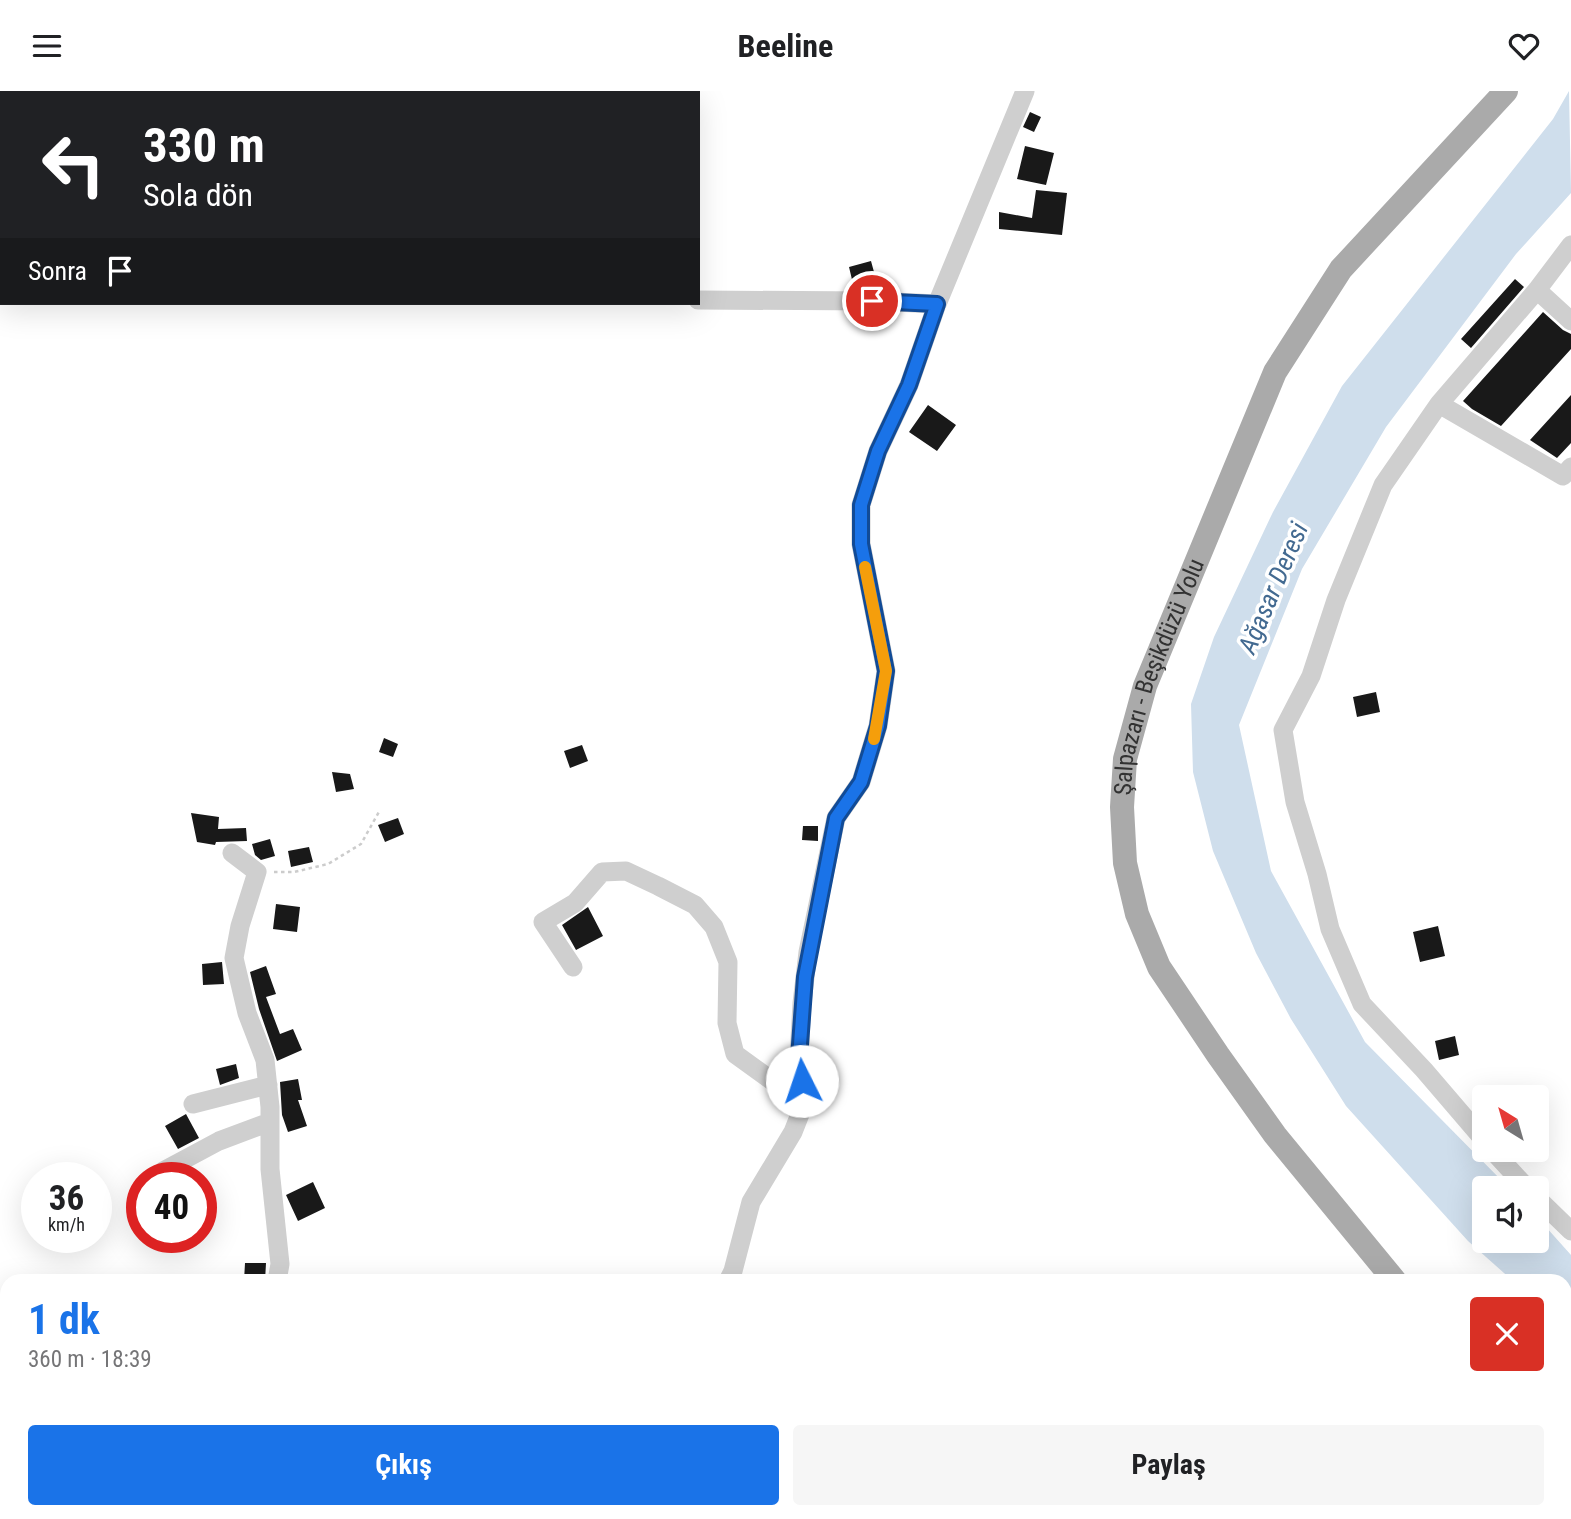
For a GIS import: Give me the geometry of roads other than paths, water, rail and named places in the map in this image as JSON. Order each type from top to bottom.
[{"type":"main road","name":"Şalpazarı - Beşikdüzü Yolu","points":[[1389,1274],[1275,1135],[1159,967],[1137,914],[1125,863],[1122,807],[1125,759],[1145,686],[1275,372],[1341,269],[1506,91]]},
{"type":"street","points":[[731,1274],[751,1202],[793,1132],[804,1104],[799,1058],[808,952],[836,818],[861,782],[878,726],[886,671],[861,544],[861,505],[878,451],[909,385],[937,304],[1026,91]]},
{"type":"street","points":[[1472,1126],[1363,1004],[1330,929],[1295,802],[1283,730],[1311,676],[1336,600],[1383,485],[1439,404],[1537,290],[1571,245]]},
{"type":"street","points":[[1537,290],[1571,321]]},
{"type":"street","points":[[700,300],[937,304]]},
{"type":"street","points":[[1439,404],[1563,476],[1571,467]]},
{"type":"street","points":[[232,853],[257,872],[240,926],[234,958],[247,1013],[265,1060],[270,1122],[270,1169],[280,1264],[278,1274]]},
{"type":"street","points":[[573,967],[543,922],[575,903],[602,872],[626,871],[695,905],[714,927],[728,963],[727,1023],[735,1054],[804,1104]]},
{"type":"street","points":[[192,1104],[268,1085]]},
{"type":"street","points":[[180,1162],[219,1141],[270,1122]]},
{"type":"street","points":[[1503,1162],[1516,1176]]},
{"type":"street","points":[[1549,1210],[1571,1231]]},
{"type":"water","name":"Ağasar Deresi","points":[[1569,91],[1571,193],[1516,254],[1386,427],[1302,569],[1239,725],[1271,871],[1365,1042],[1472,1150],[1472,1162],[1483,1162],[1497,1176],[1472,1176],[1472,1245],[1346,1106],[1291,1019],[1256,953],[1213,851],[1193,772],[1191,704],[1214,637],[1273,512],[1342,386],[1553,119]]},
{"type":"water","points":[[1549,1230],[1571,1255],[1571,1274],[1505,1274],[1482,1253],[1549,1253]]}]
